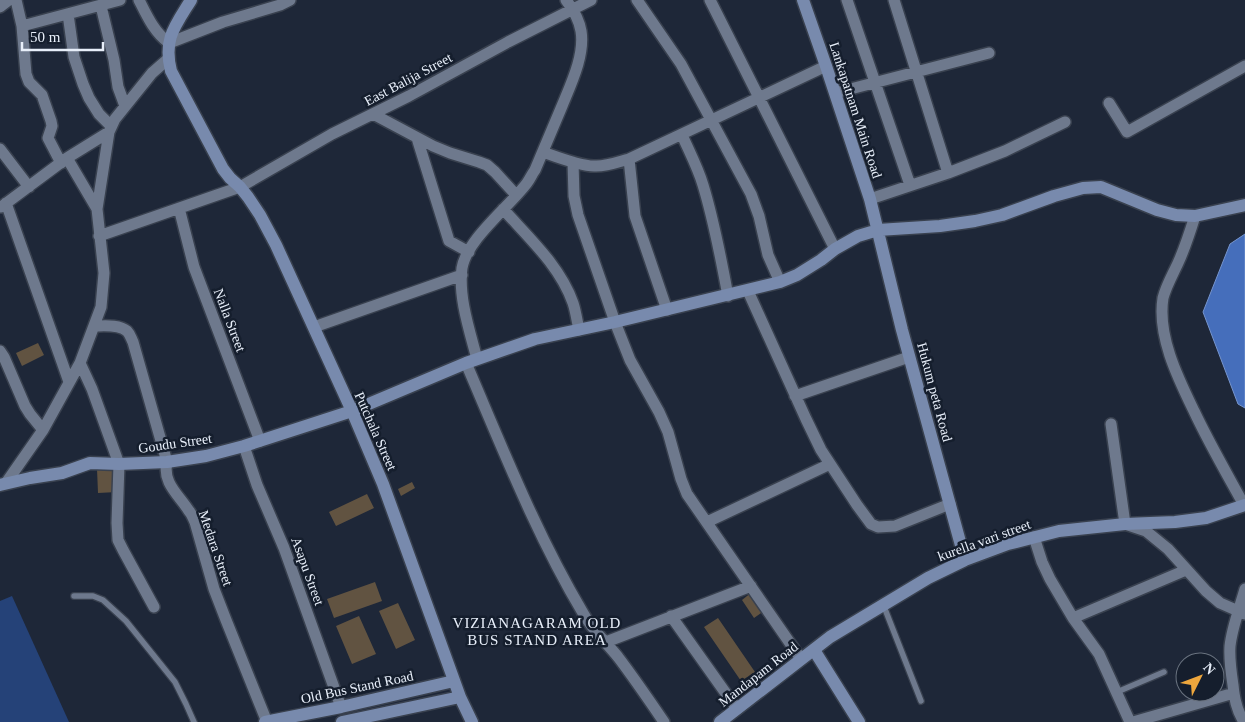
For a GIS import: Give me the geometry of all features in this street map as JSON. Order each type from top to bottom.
[{"type":"street","points":[[0,7],[10,0]]},
{"type":"street","points":[[16,0],[22,26],[26,74],[29,82],[42,95],[51,121],[52,126],[48,138],[97,209]]},
{"type":"street","points":[[22,26],[120,0]]},
{"type":"street","points":[[139,0],[157,33],[169,43]]},
{"type":"street","points":[[69,382],[3,206],[64,160],[110,129],[152,73],[168,60],[169,43],[174,26],[191,0]]},
{"type":"street","points":[[169,43],[223,22],[280,5],[290,0]]},
{"type":"street","name":"East Balija Street","points":[[99,236],[240,187],[332,134],[373,114],[569,4],[591,0]]},
{"type":"street","points":[[637,0],[681,64],[755,204],[768,255],[780,282]]},
{"type":"street","points":[[710,0],[835,249]]},
{"type":"street","name":"Lankapatnam Main Road","points":[[803,0],[870,199],[878,230]]},
{"type":"street","points":[[847,0],[910,185]]},
{"type":"street","points":[[894,0],[948,173]]},
{"type":"street","points":[[569,4],[579,22],[582,33],[580,58],[543,152],[526,184],[483,232],[464,260],[462,286],[471,361],[523,494],[561,575],[592,628],[619,658],[664,722]]},
{"type":"street","points":[[101,6],[114,60],[118,87],[126,106]]},
{"type":"street","points":[[3,484],[43,430],[80,363],[101,306],[104,273],[97,209],[110,129],[89,98],[83,84],[74,57],[68,14]]},
{"type":"street","points":[[835,94],[989,54]]},
{"type":"street","name":"Putchala Street","points":[[168,60],[177,83],[223,169],[240,187],[260,215],[314,327],[383,484],[460,697]]},
{"type":"street","points":[[543,152],[572,162],[593,166],[630,159],[826,66]]},
{"type":"street","points":[[1109,103],[1127,132],[1245,66]]},
{"type":"street","points":[[373,114],[450,154],[486,165],[516,195]]},
{"type":"street","points":[[870,199],[1005,152],[1065,122]]},
{"type":"street","points":[[682,135],[703,184],[718,239],[728,296]]},
{"type":"street","points":[[417,138],[449,241],[468,252]]},
{"type":"street","points":[[0,149],[29,187]]},
{"type":"street","points":[[630,159],[635,216],[667,310]]},
{"type":"street","points":[[572,162],[574,196],[578,215],[615,322],[630,360],[668,432],[687,494],[801,659]]},
{"type":"street","name":"Goudu Street","points":[[3,484],[62,473],[90,463],[167,462],[206,456],[244,446],[352,411],[471,361],[535,339],[728,296],[780,282],[797,275],[858,236],[878,230],[940,226],[975,221],[1002,215],[1054,196],[1083,188],[1101,187],[1157,210],[1176,215],[1195,216],[1245,205]]},
{"type":"street","name":"Nalla Street","points":[[179,208],[194,267],[260,441]]},
{"type":"street","points":[[504,209],[558,274],[574,304],[579,330]]},
{"type":"street","points":[[1195,216],[1164,297],[1162,310],[1164,328],[1168,350],[1180,382],[1221,464],[1245,505]]},
{"type":"street","name":"Hukum peta Road","points":[[878,230],[965,560]]},
{"type":"street","points":[[314,327],[462,275]]},
{"type":"street","points":[[748,291],[821,450],[871,524],[878,527],[895,526],[950,504]]},
{"type":"street","name":"Medara Street","points":[[94,326],[123,328],[130,334],[167,462],[166,474],[176,495],[190,512],[195,522],[217,597],[266,722]]},
{"type":"street","points":[[0,351],[25,406],[43,430]]},
{"type":"street","points":[[795,396],[910,357]]},
{"type":"street","points":[[80,363],[92,389],[119,464],[118,540],[154,607]]},
{"type":"street","points":[[1111,424],[1125,524],[1146,531],[1168,549],[1220,604],[1242,613]]},
{"type":"street","name":"Asapu Street","points":[[244,446],[257,485],[284,548],[341,707]]},
{"type":"street","points":[[706,522],[830,464]]},
{"type":"street","name":"kurella vari street","points":[[814,650],[830,637],[928,578],[965,560],[1008,544],[1059,531],[1206,518],[1245,505]]},
{"type":"street","points":[[1034,537],[1050,579],[1072,618],[1099,654],[1131,722],[1234,693]]},
{"type":"street","points":[[1072,618],[1186,570]]},
{"type":"street","points":[[606,642],[751,586]]},
{"type":"street","points":[[1244,722],[1234,693],[1230,645],[1242,613],[1245,589]]},
{"type":"street","points":[[671,616],[736,709]]},
{"type":"street","points":[[814,650],[859,722]]},
{"type":"street","name":"Mandapam Road","points":[[720,722],[814,650]]},
{"type":"street","name":"Old Bus Stand Road","points":[[266,722],[454,681]]},
{"type":"street","points":[[342,722],[460,697],[472,722]]},
{"type":"lane","points":[[74,596],[92,596],[103,600],[126,621],[175,682],[194,722]]},
{"type":"lane","points":[[883,604],[921,701]]},
{"type":"lane","points":[[1117,692],[1164,672]]},
{"type":"shaded area","points":[[1245,234],[1245,408],[1238,404],[1203,312],[1230,244]]},
{"type":"shaded area","points":[[12,596],[69,722],[0,722],[0,601]]},
{"type":"building","points":[[38,343],[44,355],[22,366],[16,353]]},
{"type":"building","points":[[116,468],[117,492],[98,493],[97,469]]},
{"type":"building","points":[[412,482],[415,488],[401,496],[398,489]]},
{"type":"building","points":[[367,494],[374,508],[336,526],[329,512]]},
{"type":"building","points":[[375,582],[382,601],[334,618],[327,599]]},
{"type":"building","points":[[752,592],[764,611],[754,618],[742,600]]},
{"type":"building","points":[[398,603],[415,640],[396,649],[379,611]]},
{"type":"building","points":[[359,616],[376,654],[352,664],[336,626]]},
{"type":"building","points":[[718,618],[755,672],[741,681],[704,627]]},
{"type":"district","name":"VIZIANAGARAM OLD BUS STAND AREA","points":[[537,632]]}]
